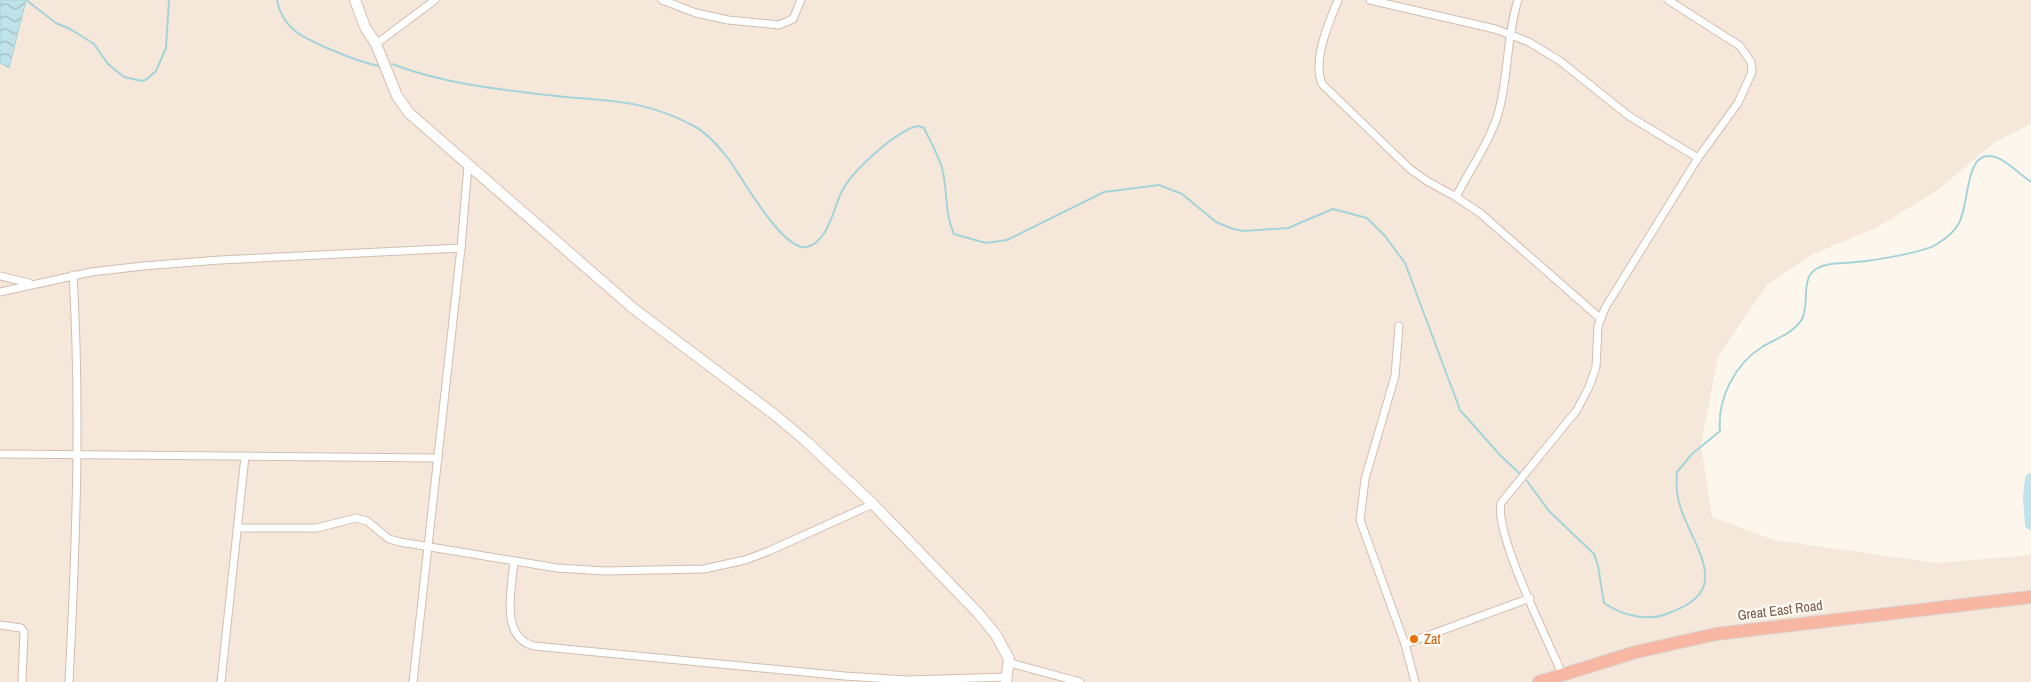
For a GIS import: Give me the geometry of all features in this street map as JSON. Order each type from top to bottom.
[{"type":"highway","name":"Great East Road","points":[[1539,682],[1661,646],[1716,634],[2031,598]]},
{"type":"street","points":[[355,0],[365,27],[376,44],[397,96],[409,113],[634,309],[775,415],[873,504],[978,613],[1000,642],[1010,663],[1007,680],[907,680],[844,676],[534,646],[522,641],[512,627],[514,561]]},
{"type":"street","points":[[376,44],[435,0]]},
{"type":"street","points":[[662,0],[704,15],[728,20],[778,25],[793,19],[801,0]]},
{"type":"street","points":[[1338,0],[1321,52],[1319,72],[1322,84],[1410,169],[1427,182],[1475,209],[1601,319]]},
{"type":"street","points":[[1370,0],[1509,33],[1550,54],[1612,105],[1698,158]]},
{"type":"street","points":[[1456,197],[1488,140],[1497,115],[1506,78],[1509,33],[1518,0]]},
{"type":"street","points":[[1562,674],[1508,548],[1501,519],[1501,503],[1578,410],[1590,387],[1596,367],[1596,345],[1601,319],[1614,293],[1698,158],[1738,104],[1751,77],[1752,66],[1747,54],[1740,46],[1668,0]]},
{"type":"street","points":[[413,682],[461,248],[468,166]]},
{"type":"street","points":[[0,292],[72,275],[220,260],[461,248]]},
{"type":"street","points":[[69,682],[78,454],[77,341],[72,275]]},
{"type":"street","points":[[0,276],[32,284]]},
{"type":"street","points":[[1400,326],[1395,376],[1365,479],[1360,520],[1405,644],[1415,682]]},
{"type":"street","points":[[0,454],[438,458]]},
{"type":"street","points":[[221,682],[245,456]]},
{"type":"street","points":[[237,528],[317,528],[356,518],[367,521],[389,538],[556,568],[605,571],[704,570],[745,560],[769,551],[873,504]]},
{"type":"street","points":[[1405,644],[1530,598]]},
{"type":"street","points":[[0,625],[21,628],[24,632],[22,682]]},
{"type":"street","points":[[1010,663],[1080,682]]},
{"type":"shaded area","points":[[0,0],[2031,0],[2031,124],[1995,142],[1939,189],[1878,227],[1811,255],[1767,285],[1718,356],[1701,445],[1712,517],[1774,540],[1937,563],[2031,555],[2031,682],[0,682]]},
{"type":"water","points":[[0,0],[26,0],[9,68],[0,63]]},
{"type":"waterway","points":[[26,0],[56,23],[72,30],[94,44],[108,64],[124,77],[142,81],[156,71],[166,48],[169,0]]},
{"type":"waterway","points":[[277,0],[285,20],[301,35],[350,57],[381,66]]},
{"type":"waterway","points":[[392,64],[449,81],[547,95],[622,102],[639,105],[674,117],[694,126],[712,140],[727,157],[774,225],[786,238],[797,245],[807,247],[820,239],[829,223],[842,191],[855,173],[887,143],[909,129],[918,126],[924,128],[940,163],[944,176],[947,210],[954,234],[986,243],[1007,240],[1104,192],[1159,185],[1182,194],[1216,222],[1244,231],[1288,228],[1333,209],[1367,218],[1385,236],[1405,263],[1460,410],[1500,455],[1519,473]]},
{"type":"waterway","points":[[1527,481],[1549,511],[1594,554],[1598,566],[1604,603],[1627,614],[1644,617],[1661,616],[1685,606],[1699,595],[1704,585],[1705,576],[1701,556],[1680,506],[1677,472],[1692,454],[1720,431],[1720,419],[1725,395],[1730,383],[1744,363],[1752,354],[1799,324],[1804,313],[1808,279],[1811,273],[1825,265],[1898,256],[1922,250],[1940,242],[1959,223],[1973,168],[1977,161],[1983,157],[1996,157],[2002,160],[2031,182]]},
{"type":"waterway","points":[[2031,479],[2029,498],[2031,524]]},
{"type":"place","name":"Zat","points":[[1414,639]]}]
